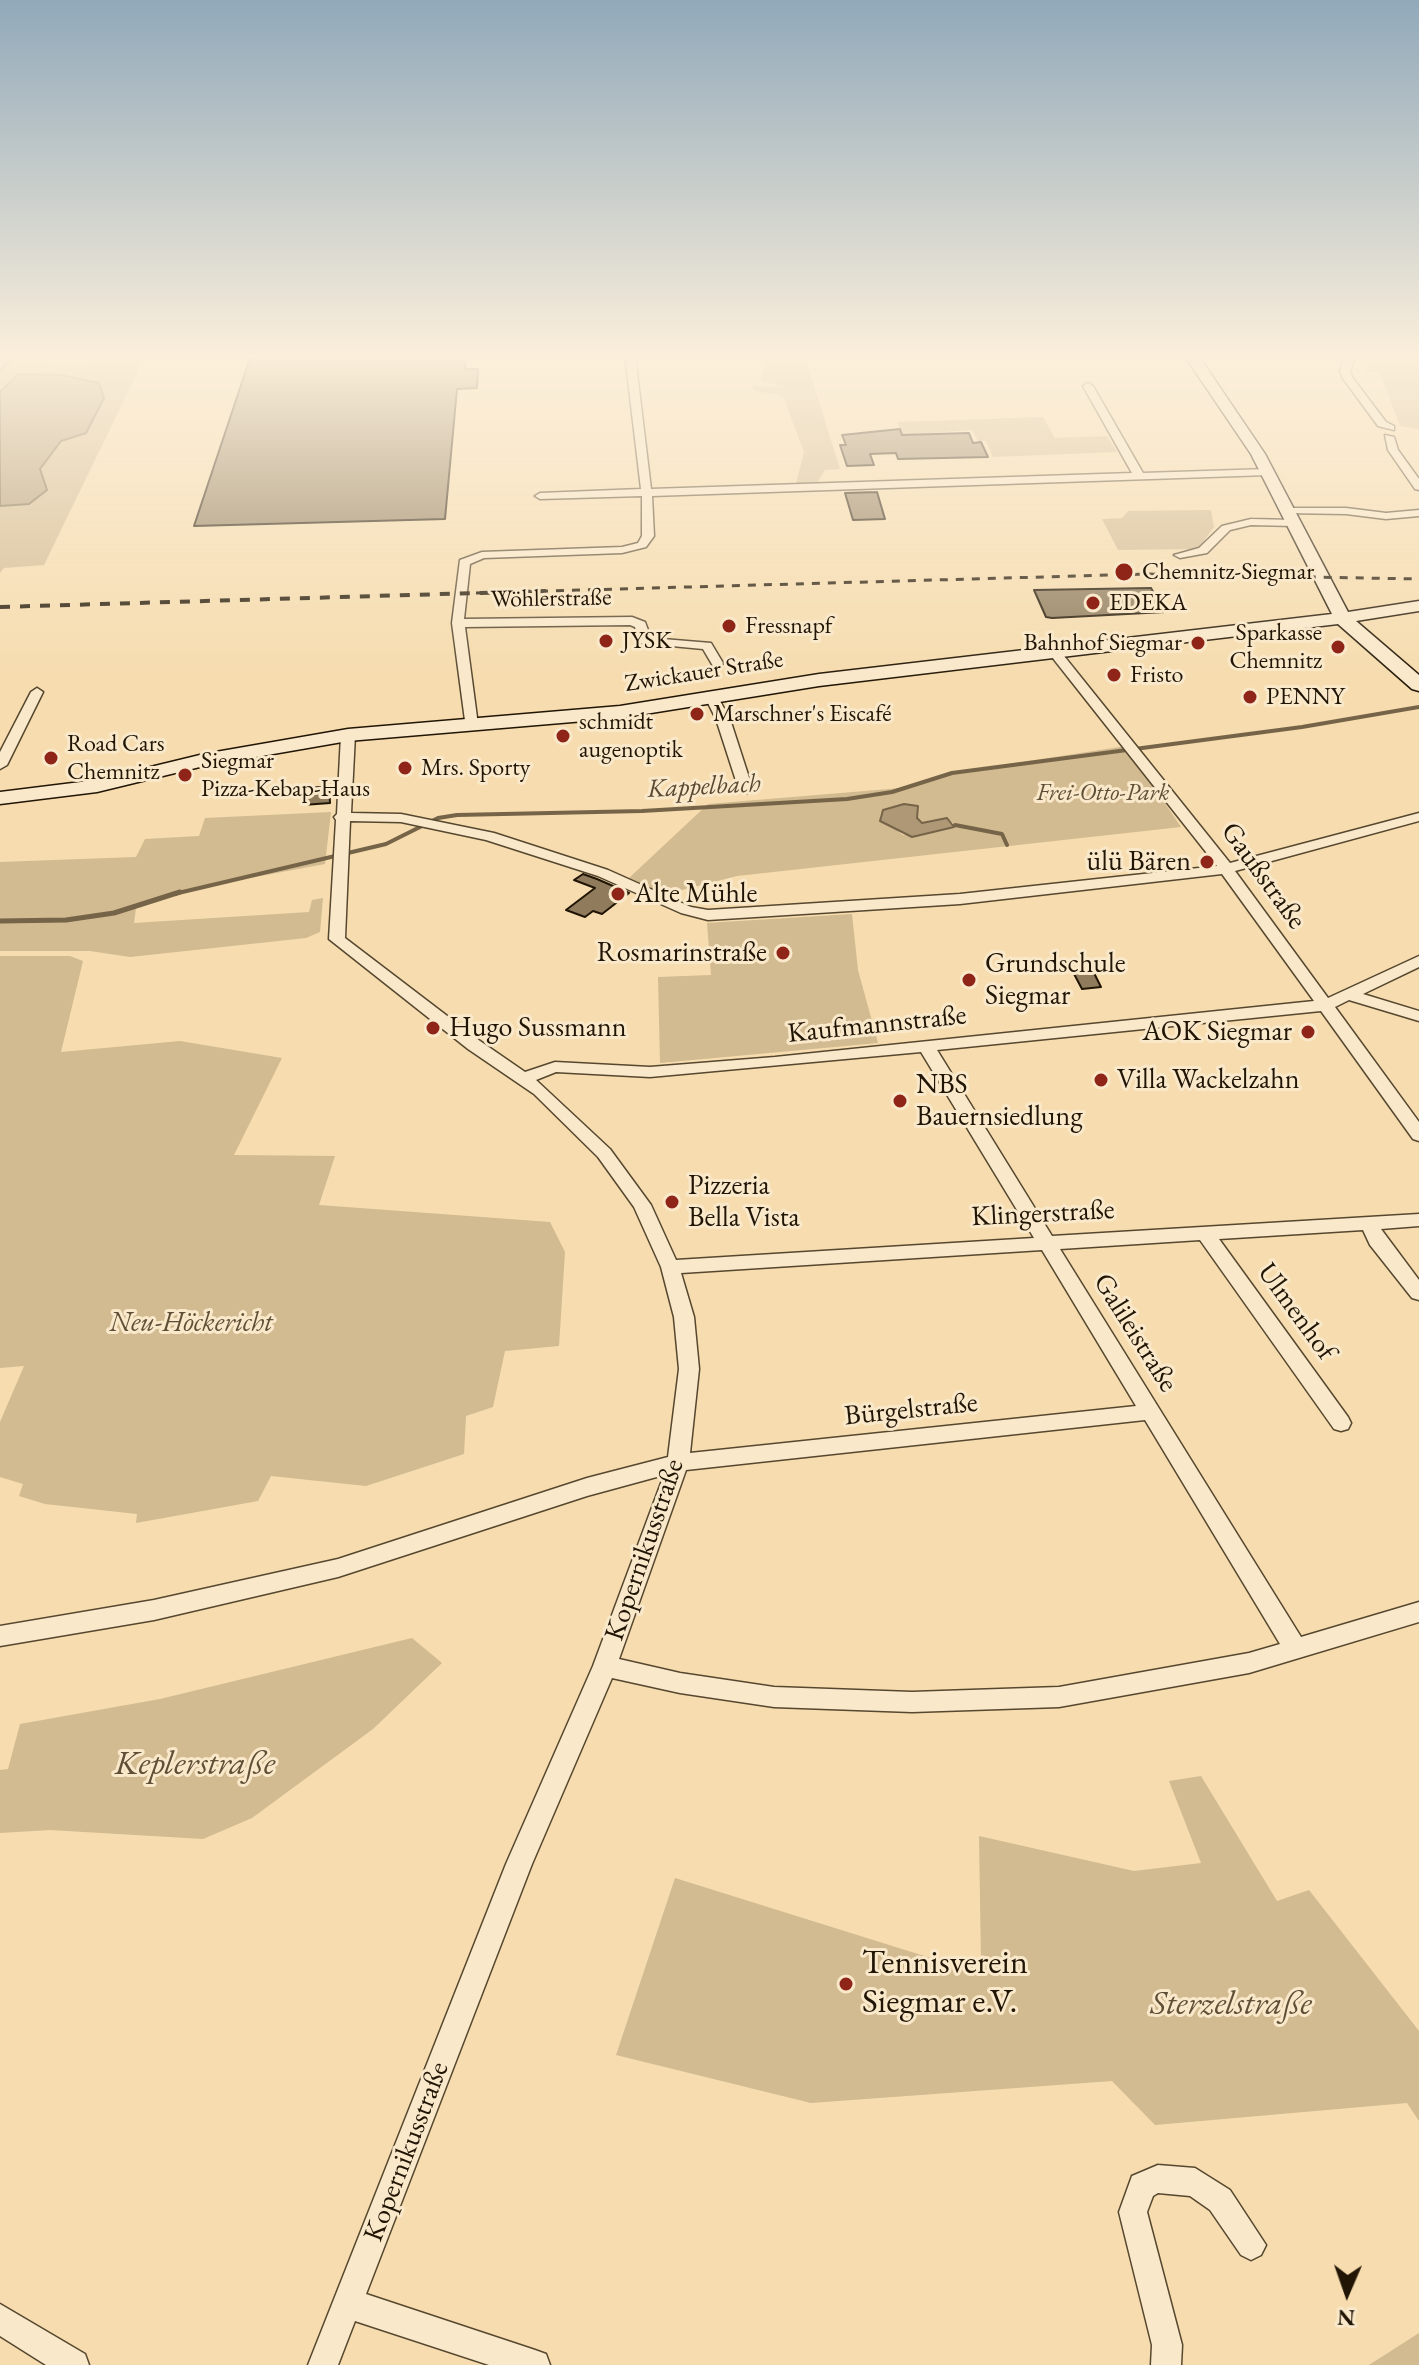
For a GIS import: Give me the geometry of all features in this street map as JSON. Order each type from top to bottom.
[{"type":"main road","points":[[1264,465],[1344,620],[1419,685]]},
{"type":"main road","name":"Zwickauer Straße","points":[[0,798],[97,786],[204,760],[348,735],[620,712],[819,680],[1344,620],[1419,606]]},
{"type":"street","points":[[471,725],[458,623],[463,567],[467,559],[482,555],[635,548],[648,536],[644,465]]},
{"type":"street","points":[[1133,465],[1139,476]]},
{"type":"street","points":[[1404,465],[1419,487]]},
{"type":"street","points":[[540,496],[1268,472]]},
{"type":"street","points":[[1180,555],[1203,551],[1226,528],[1251,522],[1346,511],[1386,516],[1419,513]]},
{"type":"street","name":"Wöhlerstraße","points":[[458,623],[632,621],[641,625],[644,640],[707,646],[717,663]]},
{"type":"street","name":"Gaußstraße","points":[[1056,654],[1196,827],[1419,1135]]},
{"type":"street","points":[[0,765],[37,692]]},
{"type":"street","points":[[711,697],[723,719],[746,790]]},
{"type":"street","name":"Kopernikusstraße","points":[[323,2365],[519,1864],[605,1666],[678,1463],[689,1365],[684,1317],[670,1267],[642,1205],[604,1153],[578,1124],[524,1078],[364,963],[337,939],[341,817],[348,735]]},
{"type":"street","points":[[341,817],[421,821],[444,826],[558,858],[686,910],[721,915],[960,899],[1225,869],[1419,817]]},
{"type":"street","name":"Kaufmannstraße","points":[[524,1078],[555,1067],[650,1072],[1326,1005],[1419,961]]},
{"type":"street","points":[[1346,994],[1419,1016]]},
{"type":"street","name":"Galileistraße","points":[[926,1046],[1296,1649]]},
{"type":"street","name":"Klingerstraße","points":[[670,1267],[1419,1220]]},
{"type":"street","points":[[1369,1223],[1377,1240],[1419,1293]]},
{"type":"street","name":"Ulmenhof","points":[[1205,1233],[1341,1423]]},
{"type":"street","name":"Bürgelstraße","points":[[678,1463],[1150,1412]]},
{"type":"street","points":[[0,1636],[154,1610],[338,1568],[587,1487],[678,1463]]},
{"type":"street","points":[[605,1666],[680,1683],[774,1697],[879,1702],[1059,1697],[1188,1676],[1296,1649],[1419,1612]]},
{"type":"street","points":[[1166,2365],[1167,2345],[1133,2212],[1142,2186],[1158,2179],[1195,2182],[1220,2200],[1251,2245]]},
{"type":"street","points":[[347,2303],[535,2365]]},
{"type":"street","points":[[0,2319],[74,2365]]},
{"type":"green space","points":[[43,465],[92,465],[44,565],[4,568],[0,573],[0,506],[29,504],[47,489],[40,469]]},
{"type":"green space","points":[[801,465],[839,465],[840,469],[825,470],[817,483],[796,484]]},
{"type":"green space","points":[[1211,510],[1214,527],[1198,549],[1118,550],[1102,519],[1122,518],[1128,511]]},
{"type":"green space","name":"Frei-Otto-Park","points":[[1126,746],[1181,827],[737,876],[666,894],[629,878],[708,804],[901,788],[950,773]],"holes":[[[901,805],[922,823],[947,818],[955,825],[920,836],[903,835],[880,818],[881,813]]]},
{"type":"green space","points":[[331,812],[325,864],[196,888],[136,908],[134,923],[309,912],[312,900],[323,898],[320,932],[306,938],[130,957],[90,951],[0,951],[0,862],[136,857],[145,839],[199,836],[205,818]]},
{"type":"green space","points":[[852,914],[858,970],[878,1043],[660,1063],[658,977],[711,975],[707,923]]},
{"type":"green space","name":"Neu-Höckericht","points":[[0,956],[70,956],[83,961],[61,1052],[180,1041],[282,1058],[234,1155],[335,1156],[319,1205],[550,1222],[565,1252],[559,1346],[505,1351],[493,1407],[466,1416],[464,1454],[366,1486],[271,1476],[258,1501],[136,1523],[137,1514],[45,1504],[19,1496],[23,1484],[0,1477],[0,1422],[24,1366],[0,1368]]},
{"type":"green space","name":"Keplerstraße","points":[[412,1638],[442,1663],[373,1729],[252,1818],[203,1839],[50,1830],[0,1833],[0,1770],[8,1769],[20,1724],[160,1699]]},
{"type":"green space","name":"Sterzelstraße","points":[[1201,1776],[1277,1901],[1309,1890],[1419,2031],[1419,2121],[1407,2103],[1155,2125],[1112,2081],[811,2103],[616,2055],[675,1878],[950,1964],[981,1962],[979,1836],[1134,1871],[1201,1863],[1169,1781]]},
{"type":"green space","points":[[1419,2333],[1419,2365],[1369,2365]]},
{"type":"shaded area","points":[[0,465],[43,465],[40,469],[47,490],[29,504],[0,506]]},
{"type":"shaded area","points":[[904,804],[918,806],[917,818],[922,823],[947,818],[954,827],[912,837],[880,821],[883,810]]},
{"type":"building","points":[[214,465],[450,465],[445,519],[194,526]]},
{"type":"building","points":[[877,492],[885,519],[853,520],[845,493]]},
{"type":"building","name":"EDEKA","points":[[1151,588],[1165,612],[1052,618],[1046,617],[1034,590]]},
{"type":"building","points":[[329,786],[330,803],[303,805],[302,789]]},
{"type":"building","name":"Alte Mühle","points":[[583,874],[629,893],[602,914],[593,911],[585,917],[566,910],[595,888],[574,880]]},
{"type":"building","points":[[1093,971],[1101,987],[1082,989],[1073,972]]},
{"type":"waterway","name":"Kappelbach","points":[[174,894],[386,844],[438,818],[457,815],[642,811],[847,799],[892,792],[952,773],[1302,727],[1419,707]]},
{"type":"waterway","points":[[955,825],[1002,834],[1007,845]]},
{"type":"waterway","name":"Kappelbach","points":[[0,921],[66,920],[114,913],[180,892]]},
{"type":"railway","points":[[528,592],[1147,574],[1419,579]]},
{"type":"railway","points":[[528,592],[546,591]]},
{"type":"railway","points":[[0,607],[528,592]]},
{"type":"railway","points":[[476,593],[528,592]]},
{"type":"place","name":"Chemnitz-Siegmar","points":[[1124,572]]},
{"type":"place","name":"EDEKA","points":[[1093,603]]},
{"type":"place","name":"Fressnapf","points":[[729,626]]},
{"type":"place","name":"JYSK","points":[[606,641]]},
{"type":"place","name":"Bahnhof Siegmar","points":[[1198,643]]},
{"type":"place","name":"Sparkasse Chemnitz","points":[[1338,647]]},
{"type":"place","name":"Fristo","points":[[1114,675]]},
{"type":"place","name":"PENNY","points":[[1250,697]]},
{"type":"place","name":"Marschner's Eiscafé","points":[[697,714]]},
{"type":"place","name":"schmidt augenoptik","points":[[563,736]]},
{"type":"place","name":"Road Cars Chemnitz","points":[[51,758]]},
{"type":"place","name":"Mrs. Sporty","points":[[405,768]]},
{"type":"place","name":"Siegmar Pizza-Kebap-Haus","points":[[185,775]]},
{"type":"place","name":"ülü Bären","points":[[1207,862]]},
{"type":"place","name":"Alte Mühle","points":[[618,894]]},
{"type":"place","name":"Rosmarinstraße","points":[[783,953]]},
{"type":"place","name":"Grundschule Siegmar","points":[[969,980]]},
{"type":"place","name":"Hugo Sussmann","points":[[433,1028]]},
{"type":"place","name":"AOK Siegmar","points":[[1308,1032]]},
{"type":"place","name":"Villa Wackelzahn","points":[[1101,1080]]},
{"type":"place","name":"NBS Bauernsiedlung","points":[[900,1101]]},
{"type":"place","name":"Pizzeria Bella Vista","points":[[672,1202]]},
{"type":"place","name":"Tennisverein Siegmar e.V.","points":[[846,1984]]}]
